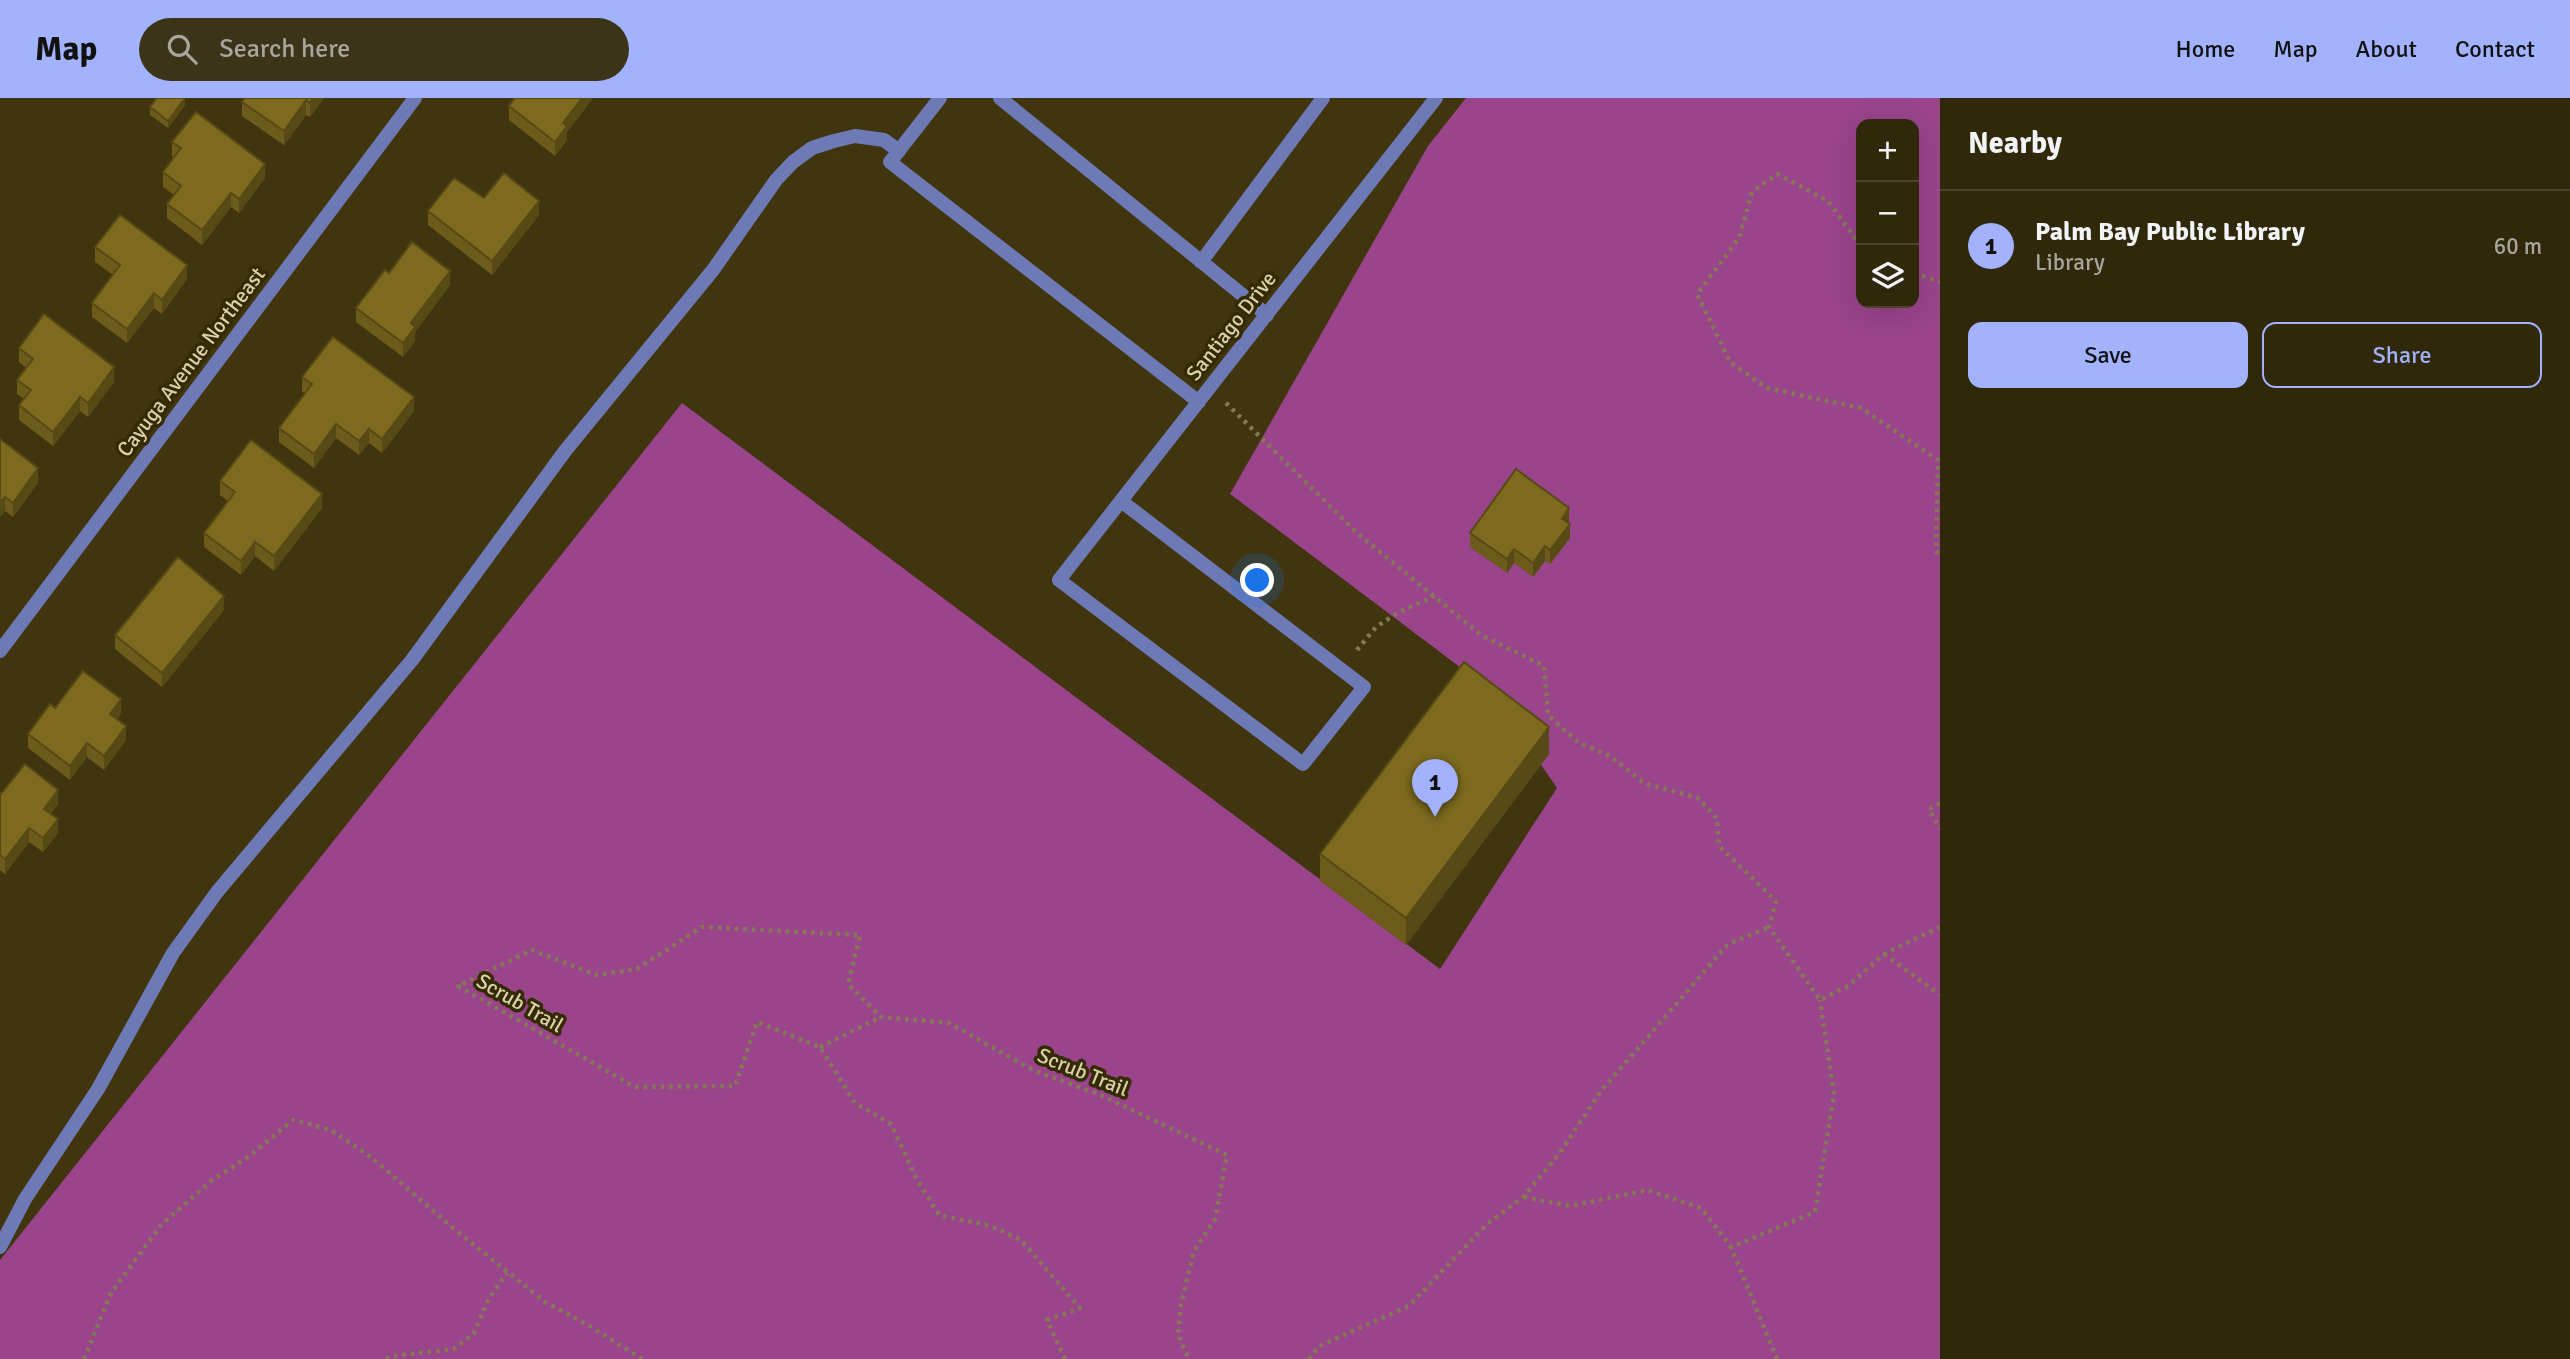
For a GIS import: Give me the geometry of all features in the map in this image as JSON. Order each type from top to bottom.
[{"type":"street","name":"Cayuga Avenue Northeast","points":[[0,651],[415,98]]},
{"type":"street","points":[[940,98],[890,162],[1199,402]]},
{"type":"street","points":[[1000,98],[1267,315]]},
{"type":"street","points":[[1201,261],[1324,98]]},
{"type":"street","name":"Santiago Drive","points":[[1341,669],[1364,687],[1303,764],[1059,580],[1436,98]]},
{"type":"street","points":[[0,1247],[25,1199],[98,1089],[173,953],[217,892],[412,660],[565,451],[712,270],[776,180],[793,162],[812,148],[855,136],[884,141],[899,151]]},
{"type":"street","points":[[1121,501],[1341,669]]},
{"type":"path","points":[[1860,245],[1829,201],[1777,174],[1752,192],[1738,238],[1697,294],[1730,362],[1758,382],[1768,388],[1861,408],[1938,460],[1936,551],[1940,555]]},
{"type":"path","points":[[1919,275],[1940,282]]},
{"type":"path","points":[[1210,387],[1357,533],[1481,635],[1544,666],[1548,715],[1579,743],[1610,756],[1644,783],[1698,798],[1717,818],[1719,846],[1776,901],[1769,927]]},
{"type":"path","points":[[1341,669],[1376,627],[1399,612],[1435,596]]},
{"type":"path","points":[[1940,803],[1929,809],[1940,829]]},
{"type":"path","name":"Scrub Trail","points":[[820,1047],[757,1022],[735,1086],[635,1087],[458,986],[532,950],[597,975],[637,969],[702,927],[860,935],[849,984],[881,1017],[949,1023],[1033,1070],[1098,1094],[1227,1155],[1215,1219],[1195,1251],[1181,1304],[1178,1335],[1189,1359]]},
{"type":"path","points":[[1731,1247],[1815,1212],[1834,1094],[1820,1000],[1769,927]]},
{"type":"path","points":[[1309,1359],[1320,1346],[1409,1306],[1486,1226],[1523,1197],[1559,1154],[1601,1091],[1728,944],[1769,927]]},
{"type":"path","points":[[1820,1000],[1847,986],[1884,954],[1940,927]]},
{"type":"path","points":[[1884,954],[1940,995]]},
{"type":"path","points":[[881,1017],[820,1047],[855,1103],[891,1124],[917,1180],[939,1215],[991,1226],[1021,1240],[1080,1308],[1047,1320],[1065,1359]]},
{"type":"path","points":[[85,1359],[111,1293],[162,1225],[211,1181],[248,1157],[293,1120],[331,1130],[372,1158],[545,1302],[642,1359]]},
{"type":"path","points":[[1523,1197],[1570,1206],[1648,1190],[1701,1208],[1731,1247],[1777,1359]]},
{"type":"path","points":[[386,1359],[454,1349],[474,1333],[489,1298],[507,1273]]},
{"type":"shaded area","points":[[1466,98],[1940,98],[1940,1359],[0,1359],[0,1260],[682,403],[1440,969],[1557,788],[1489,689],[1230,494],[1428,146]]},
{"type":"building","points":[[157,98],[185,98],[168,121],[150,107]]},
{"type":"building","points":[[245,98],[313,98],[310,103],[306,100],[284,131],[242,102]]},
{"type":"building","points":[[515,98],[582,98],[563,123],[567,126],[555,142],[509,106]]},
{"type":"building","points":[[196,112],[265,164],[239,199],[231,193],[202,230],[167,204],[181,186],[163,172],[181,148],[172,142]]},
{"type":"building","points":[[504,173],[539,201],[492,261],[428,211],[454,178],[484,198]]},
{"type":"building","points":[[120,215],[187,265],[162,300],[154,293],[127,329],[92,303],[120,265],[95,247]]},
{"type":"building","points":[[412,242],[450,271],[411,323],[415,327],[403,343],[356,308],[385,270],[389,273]]},
{"type":"building","points":[[44,314],[114,367],[88,403],[80,397],[53,432],[19,405],[31,390],[17,380],[33,359],[19,348]]},
{"type":"building","points":[[333,337],[414,397],[382,439],[369,429],[359,441],[336,424],[314,454],[279,428],[312,384],[302,377]]},
{"type":"building","points":[[0,439],[38,468],[13,503],[5,497],[0,503]]},
{"type":"building","points":[[251,440],[322,494],[274,556],[255,542],[241,561],[204,533],[235,492],[220,481]]},
{"type":"building","points":[[1516,469],[1569,508],[1562,519],[1570,524],[1550,550],[1545,546],[1533,563],[1514,549],[1507,559],[1470,533]]},
{"type":"building","points":[[178,557],[224,596],[162,673],[115,635]]},
{"type":"building","points":[[1464,662],[1549,727],[1406,918],[1320,854]]},
{"type":"building","points":[[83,671],[121,699],[110,714],[126,726],[104,756],[87,743],[70,766],[28,734],[50,704],[55,708]]},
{"type":"building","points":[[25,764],[58,790],[44,809],[58,819],[43,838],[29,828],[5,859],[0,855],[0,793]]},
{"type":"place","name":"Palm Bay Public Library","points":[[1435,817]]}]
